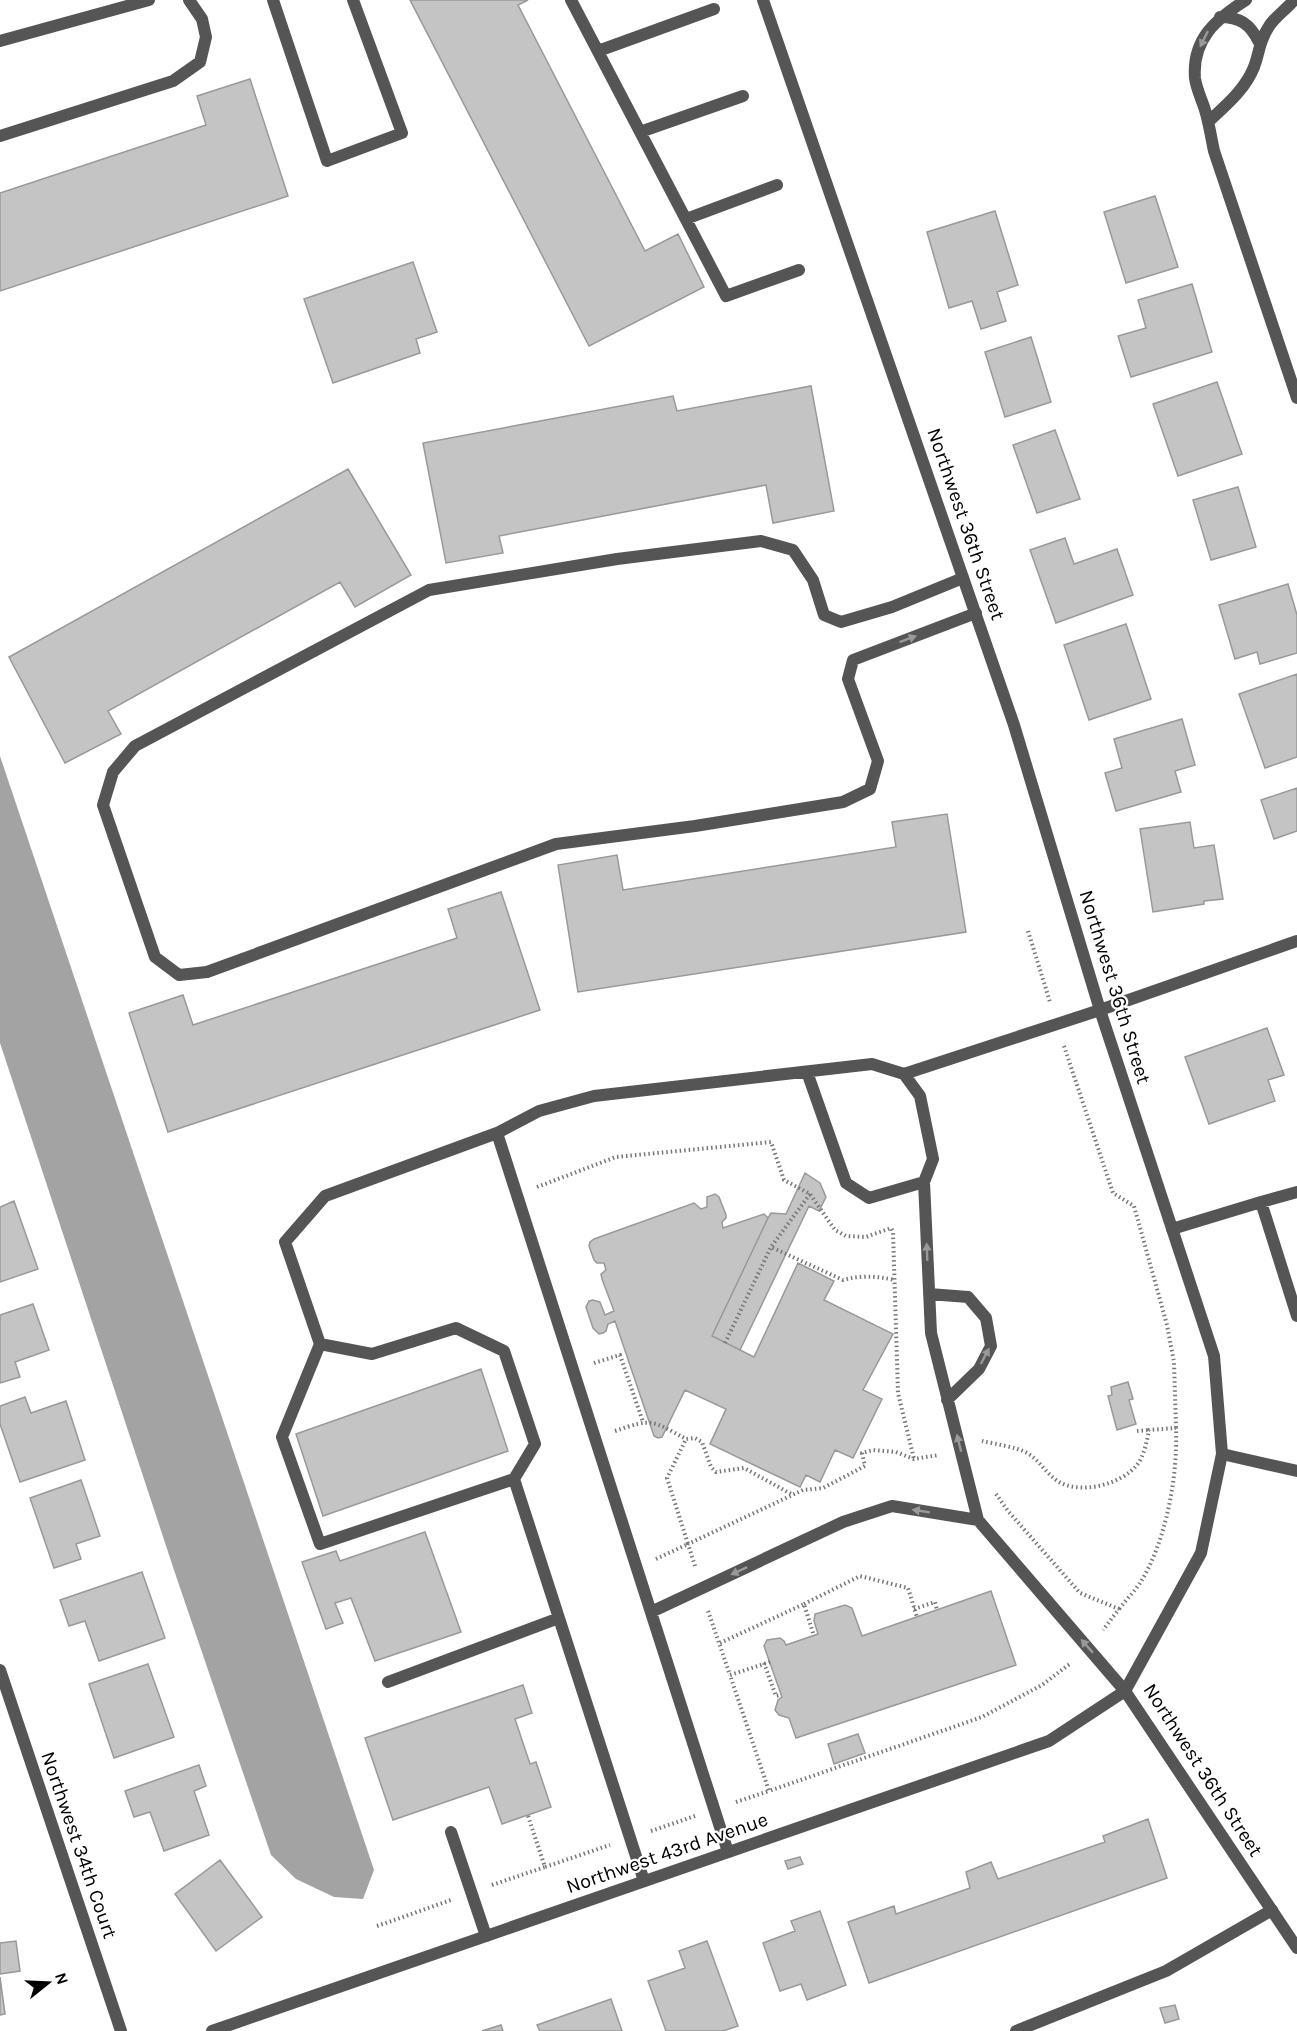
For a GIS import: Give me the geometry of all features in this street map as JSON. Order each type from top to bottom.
[{"type":"street","points":[[0,41],[149,0]]},
{"type":"street","points":[[0,136],[173,81],[200,62],[206,38],[202,19],[189,0]]},
{"type":"street","points":[[273,0],[327,160],[402,133],[353,0]]},
{"type":"street","points":[[572,0],[726,296],[799,270]]},
{"type":"street","name":"Northwest 36th Street","points":[[763,0],[1014,724],[1100,1010],[1214,1356],[1222,1454],[1201,1553],[1125,1691],[1297,1948]]},
{"type":"street","points":[[1246,0],[1220,17],[1205,34],[1198,53],[1195,78],[1214,151],[1297,398]]},
{"type":"street","points":[[1208,122],[1244,86],[1254,68],[1259,42],[1270,24],[1288,9],[1294,0]]},
{"type":"street","points":[[598,51],[714,9]]},
{"type":"street","points":[[1220,17],[1233,17],[1246,22],[1254,31],[1259,42]]},
{"type":"street","points":[[640,132],[743,96]]},
{"type":"street","points":[[686,219],[777,185]]},
{"type":"street","points":[[963,578],[892,607],[841,622],[824,615],[813,580],[793,550],[761,541],[617,559],[429,590],[135,746],[113,772],[103,805],[155,957],[179,975],[207,972],[556,844],[695,826],[843,802],[870,789],[878,761],[848,679],[853,660],[976,614]]},
{"type":"street","points":[[320,1344],[372,1354],[456,1328],[504,1352],[535,1444],[514,1479],[320,1544],[282,1437],[320,1344],[285,1242],[326,1196],[497,1133],[538,1111],[594,1096],[872,1064],[904,1074],[1100,1010],[1297,941]]},
{"type":"street","points":[[807,1072],[846,1183],[869,1198],[924,1182]]},
{"type":"street","points":[[904,1074],[920,1096],[933,1159],[924,1182],[931,1333],[978,1520],[1125,1691]]},
{"type":"street","points":[[497,1133],[728,1852]]},
{"type":"street","points":[[1172,1229],[1297,1192]]},
{"type":"street","points":[[1261,1202],[1297,1316]]},
{"type":"street","points":[[929,1294],[968,1296],[986,1318],[991,1346],[979,1369],[948,1400]]},
{"type":"street","points":[[1222,1454],[1297,1472]]},
{"type":"street","points":[[514,1479],[644,1881]]},
{"type":"street","points":[[651,1612],[843,1522],[892,1506],[978,1520]]},
{"type":"street","points":[[388,1682],[559,1618]]},
{"type":"street","name":"Northwest 34th Court","points":[[0,1670],[4,1695],[122,2031]]},
{"type":"street","name":"Northwest 43rd Avenue","points":[[212,2031],[1049,1741],[1125,1691]]},
{"type":"street","points":[[451,1832],[486,1936]]},
{"type":"street","points":[[1016,2031],[1166,1971],[1272,1910]]},
{"type":"path","points":[[686,1439],[667,1478],[702,1588],[710,1623],[720,1643],[769,1791],[982,1717],[1042,1685],[1077,1659],[1139,1585],[1152,1560],[1170,1497],[1177,1458],[1174,1362],[1158,1285],[1134,1206],[1113,1193],[1056,1024],[1028,931]]},
{"type":"path","points":[[516,1194],[616,1157],[771,1142],[784,1180],[810,1194],[835,1230],[846,1236],[866,1237],[891,1228],[893,1232],[898,1393],[914,1459]]},
{"type":"path","points":[[725,1343],[771,1247],[810,1194]]},
{"type":"path","points":[[771,1247],[843,1280],[872,1275],[895,1280]]},
{"type":"path","points":[[573,1370],[620,1355],[643,1422]]},
{"type":"path","points":[[590,1422],[613,1431],[643,1422],[656,1423],[686,1439],[695,1438],[702,1442],[711,1467],[716,1472],[744,1468],[793,1495]]},
{"type":"path","points":[[1137,1431],[1176,1428]]},
{"type":"path","points":[[637,1568],[802,1490],[824,1488],[865,1466],[862,1454],[873,1450],[896,1452],[914,1459],[940,1454],[938,1443],[957,1437],[981,1441],[1027,1453],[1062,1484],[1094,1487],[1112,1482],[1130,1472],[1138,1463],[1149,1430]]},
{"type":"path","points":[[981,1441],[981,1451]]},
{"type":"path","points":[[991,1486],[1008,1511],[1080,1593],[1119,1609]]},
{"type":"path","points":[[720,1643],[860,1576],[908,1588],[916,1617]]},
{"type":"path","points":[[914,1609],[935,1602],[937,1610]]},
{"type":"path","points":[[804,1604],[814,1635]]},
{"type":"path","points":[[730,1675],[767,1663],[776,1696],[781,1695]]},
{"type":"shaded area","points":[[0,756],[374,1870],[363,1899],[334,1897],[296,1879],[271,1855],[0,1043]]},
{"type":"building","points":[[410,0],[528,0],[518,5],[645,251],[678,234],[704,287],[589,346]]},
{"type":"building","points":[[250,79],[288,196],[0,291],[0,193],[206,125],[197,96]]},
{"type":"building","points":[[1155,196],[1178,267],[1126,283],[1104,212]]},
{"type":"building","points":[[995,211],[1018,285],[997,292],[1006,321],[981,329],[972,301],[949,308],[927,232]]},
{"type":"building","points":[[413,262],[437,332],[416,339],[420,353],[333,383],[304,299]]},
{"type":"building","points":[[1192,284],[1212,352],[1131,377],[1118,336],[1146,328],[1138,300]]},
{"type":"building","points":[[1031,337],[1051,402],[1005,417],[985,352]]},
{"type":"building","points":[[1217,382],[1242,454],[1178,476],[1153,404]]},
{"type":"building","points":[[811,386],[834,511],[773,523],[766,485],[499,536],[503,553],[446,563],[423,443],[673,396],[677,411]]},
{"type":"building","points":[[1055,430],[1080,499],[1037,513],[1013,445]]},
{"type":"building","points":[[348,469],[411,575],[355,607],[340,582],[108,711],[121,734],[65,763],[9,657]]},
{"type":"building","points":[[1238,487],[1256,547],[1211,560],[1193,500]]},
{"type":"building","points":[[1065,538],[1074,564],[1117,549],[1133,595],[1056,623],[1030,550]]},
{"type":"building","points":[[1288,584],[1297,615],[1297,653],[1260,664],[1257,652],[1235,659],[1219,605]]},
{"type":"building","points":[[1126,624],[1151,699],[1089,720],[1064,645]]},
{"type":"building","points":[[1297,674],[1297,757],[1265,768],[1239,694]]},
{"type":"building","points":[[1182,719],[1195,765],[1175,771],[1181,792],[1116,811],[1105,773],[1122,768],[1114,739]]},
{"type":"building","points":[[1297,788],[1297,831],[1274,839],[1261,800]]},
{"type":"building","points":[[947,814],[966,932],[578,992],[558,865],[617,855],[623,890],[896,847],[892,822]]},
{"type":"building","points":[[1190,822],[1194,848],[1214,845],[1223,899],[1153,912],[1140,829]]},
{"type":"building","points":[[501,892],[540,1010],[168,1132],[129,1013],[183,995],[193,1025],[457,938],[448,909]]},
{"type":"building","points":[[1267,1028],[1284,1075],[1268,1080],[1275,1101],[1209,1124],[1185,1057]]},
{"type":"building","points":[[805,1173],[820,1183],[826,1197],[819,1211],[809,1206],[740,1350],[712,1336],[768,1218],[771,1213],[786,1214]]},
{"type":"building","points":[[715,1194],[719,1197],[726,1215],[722,1222],[723,1228],[764,1214],[768,1218],[712,1336],[754,1357],[798,1263],[834,1281],[824,1300],[893,1334],[863,1390],[882,1399],[853,1458],[835,1450],[820,1482],[806,1475],[800,1487],[710,1444],[726,1409],[685,1390],[662,1437],[654,1436],[615,1321],[608,1324],[603,1333],[599,1334],[593,1328],[586,1307],[589,1301],[600,1302],[605,1315],[614,1311],[602,1279],[601,1274],[606,1270],[604,1263],[597,1263],[594,1260],[589,1246],[590,1242],[694,1203],[701,1209],[707,1207],[707,1197]]},
{"type":"building","points":[[14,1201],[38,1269],[0,1282],[0,1207]]},
{"type":"building","points":[[33,1304],[49,1350],[15,1362],[20,1377],[0,1383],[0,1315]]},
{"type":"building","points":[[481,1369],[508,1451],[323,1516],[296,1434]]},
{"type":"building","points":[[1128,1382],[1133,1399],[1129,1400],[1136,1424],[1117,1430],[1108,1396],[1112,1395],[1111,1387]]},
{"type":"building","points":[[25,1397],[31,1413],[66,1401],[85,1460],[20,1482],[0,1424],[0,1406]]},
{"type":"building","points":[[81,1480],[100,1536],[76,1544],[81,1559],[54,1568],[30,1498]]},
{"type":"building","points":[[425,1532],[461,1632],[375,1661],[351,1598],[335,1603],[343,1623],[326,1629],[302,1562],[336,1551],[340,1561]]},
{"type":"building","points":[[142,1572],[165,1638],[99,1661],[85,1621],[69,1626],[60,1600]]},
{"type":"building","points":[[991,1591],[1016,1665],[796,1738],[789,1718],[779,1715],[775,1710],[778,1700],[782,1697],[764,1646],[767,1640],[780,1638],[786,1645],[818,1634],[814,1621],[815,1614],[845,1605],[852,1608],[862,1636]]},
{"type":"building","points":[[148,1664],[174,1737],[114,1758],[89,1684]]},
{"type":"building","points":[[523,1685],[532,1713],[515,1719],[530,1764],[536,1762],[551,1807],[502,1824],[489,1787],[393,1820],[365,1738]]},
{"type":"building","points":[[858,1734],[865,1753],[834,1764],[828,1744]]},
{"type":"building","points":[[199,1765],[206,1786],[194,1791],[209,1835],[164,1851],[150,1812],[134,1817],[125,1791]]},
{"type":"building","points":[[1148,1819],[1167,1878],[869,1983],[848,1922],[894,1906],[896,1914],[970,1888],[966,1872],[991,1862],[998,1879],[1105,1842],[1103,1836]]},
{"type":"building","points":[[800,1857],[803,1864],[788,1869],[785,1861]]},
{"type":"building","points":[[220,1860],[262,1917],[216,1951],[175,1894]]},
{"type":"building","points":[[820,1911],[846,1985],[807,2000],[801,1984],[780,1991],[763,1943],[795,1931],[791,1921]]},
{"type":"building","points":[[16,1941],[20,1971],[0,1974],[0,1943]]},
{"type":"building","points":[[707,1941],[738,2026],[723,2031],[666,2031],[648,1981],[685,1968],[679,1951]]},
{"type":"building","points":[[0,1977],[5,2014],[0,2015]]},
{"type":"building","points":[[611,1999],[622,2031],[540,2031],[537,2025]]},
{"type":"building","points":[[1175,2005],[1179,2019],[1165,2023],[1160,2008]]},
{"type":"building","points":[[501,2025],[503,2031],[482,2031]]}]
